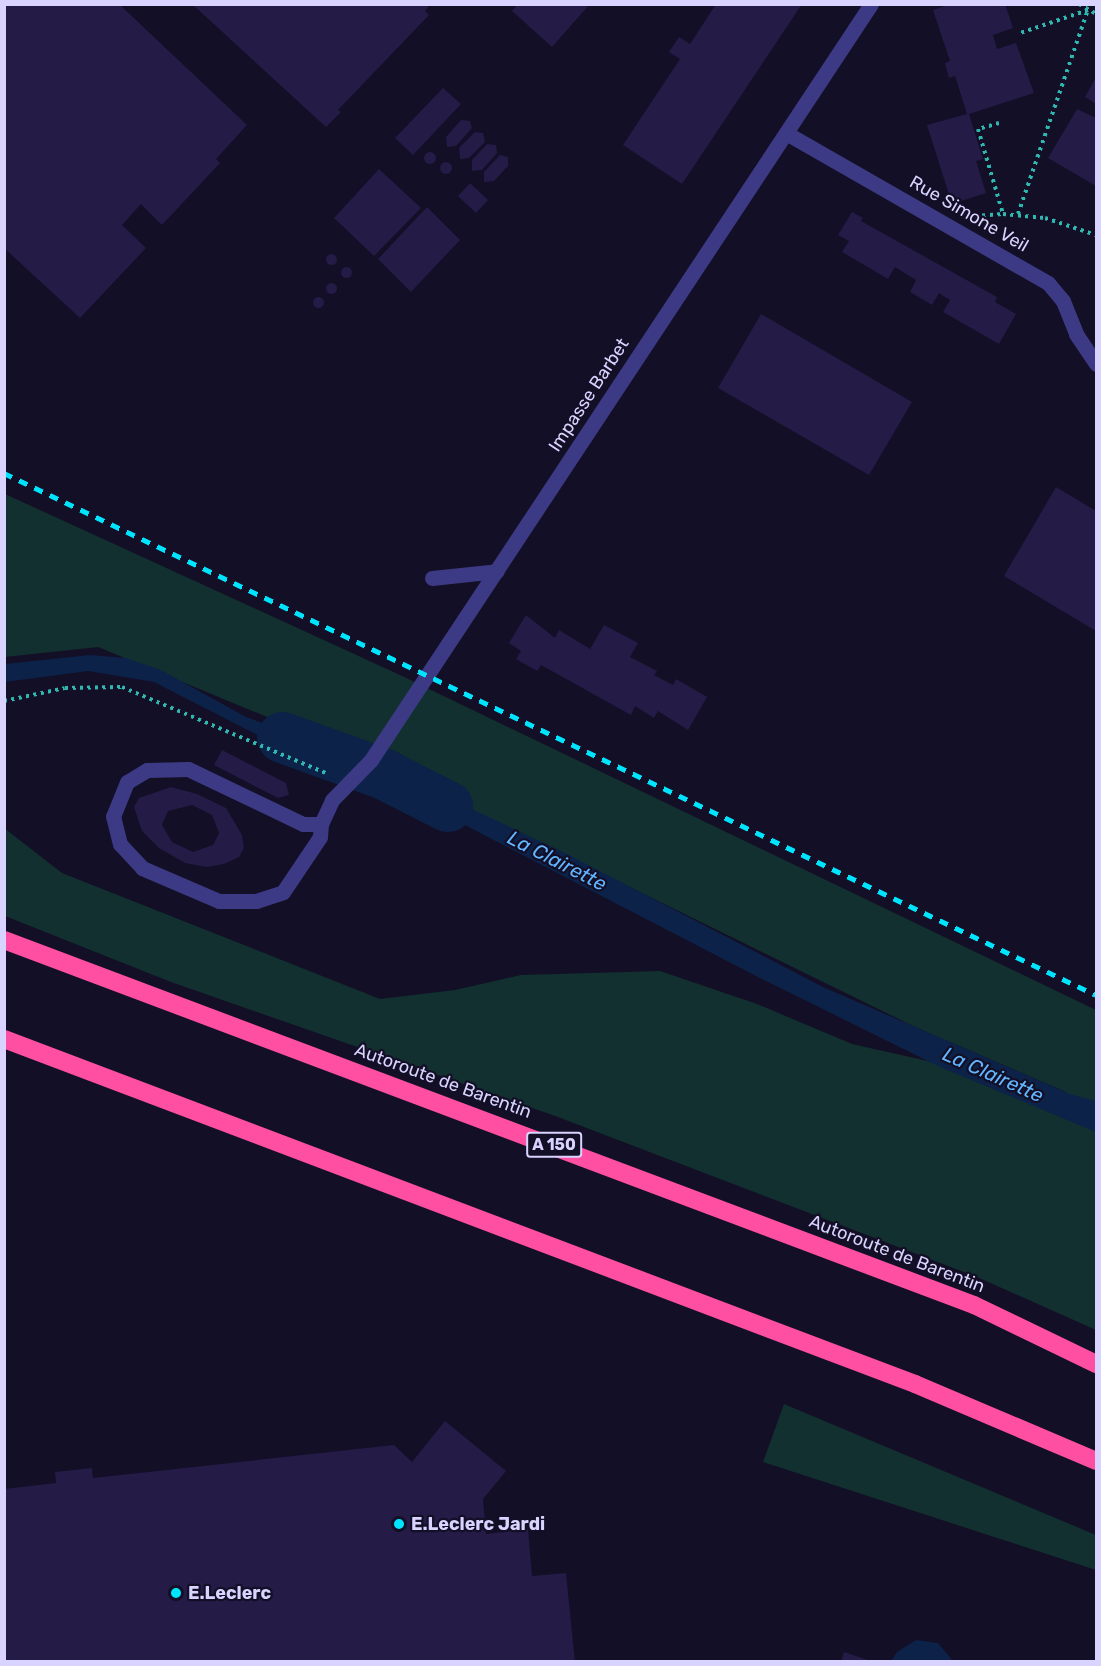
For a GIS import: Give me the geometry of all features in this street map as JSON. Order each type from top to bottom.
[{"type":"highway","name":"Autoroute de Barentin","points":[[4,940],[974,1305],[1096,1364]]},
{"type":"highway","points":[[4,1039],[915,1384],[1096,1461]]},
{"type":"street","name":"Impasse Barbet","points":[[321,824],[332,800],[355,780],[371,760],[871,4]]},
{"type":"street","name":"Rue Simone Veil","points":[[786,133],[1048,283],[1063,301],[1076,334],[1096,364]]},
{"type":"street","points":[[432,578],[497,571]]},
{"type":"street","points":[[188,769],[303,824],[321,824],[320,837],[283,892],[256,901],[219,900],[142,868],[120,844],[113,816],[127,782],[147,770],[188,769]]},
{"type":"path","points":[[1079,4],[1096,14]]},
{"type":"path","points":[[1020,33],[1088,9]]},
{"type":"path","points":[[1018,214],[1088,9]]},
{"type":"path","points":[[999,123],[978,129],[1003,214]]},
{"type":"path","points":[[955,228],[966,219],[1018,214],[1061,221],[1096,235]]},
{"type":"path","points":[[4,701],[65,688],[122,687],[355,780]]},
{"type":"green space","points":[[5,494],[400,675],[1096,1010],[1096,1330],[977,1277],[558,1117],[171,982],[5,916],[4,828],[62,873],[380,999],[455,990],[521,975],[660,971],[757,1004],[852,1044],[1066,1092],[915,1027],[371,760],[98,647],[5,657]]},
{"type":"green space","points":[[784,1404],[1096,1535],[1096,1570],[763,1462]]},
{"type":"water","points":[[90,655],[126,658],[161,670],[246,717],[351,755],[347,766],[267,740],[154,682],[88,671],[5,682],[5,664]]},
{"type":"water","points":[[387,769],[567,854],[823,987],[1070,1094],[1096,1101],[1096,1132],[940,1067],[756,976],[380,781]]},
{"type":"water","points":[[916,1640],[938,1643],[953,1661],[891,1661],[897,1652]]},
{"type":"building","points":[[4,4],[119,4],[247,125],[216,159],[220,163],[162,225],[141,204],[122,225],[146,248],[80,318],[4,248]]},
{"type":"building","points":[[192,4],[430,4],[425,11],[429,15],[338,110],[341,112],[326,127]]},
{"type":"building","points":[[518,4],[590,4],[552,47],[512,11]]},
{"type":"building","points":[[716,4],[802,4],[682,184],[623,145],[680,59],[669,52],[679,37],[690,44]]},
{"type":"building","points":[[951,4],[1005,4],[1013,28],[993,35],[997,49],[1016,43],[1034,93],[969,114],[983,159],[976,161],[986,193],[952,204],[927,125],[967,114],[955,76],[949,78],[945,63],[950,61],[933,10]]},
{"type":"building","points":[[1096,77],[1096,104],[1085,97]]},
{"type":"building","points":[[443,88],[461,104],[413,155],[395,138]]},
{"type":"building","points":[[1077,109],[1096,118],[1096,186],[1048,158]]},
{"type":"building","points":[[461,120],[470,121],[472,128],[456,146],[447,147],[446,137]]},
{"type":"building","points":[[475,132],[483,133],[485,142],[469,158],[460,159],[459,148]]},
{"type":"building","points":[[487,144],[496,145],[497,153],[482,170],[472,171],[472,160]]},
{"type":"building","points":[[432,152],[435,153],[435,163],[428,164],[425,163],[424,156],[425,153]]},
{"type":"building","points":[[500,155],[508,157],[508,166],[494,181],[484,182],[484,172]]},
{"type":"building","points":[[446,162],[452,168],[446,174],[440,168]]},
{"type":"building","points":[[379,169],[421,208],[374,256],[334,218]]},
{"type":"building","points":[[470,183],[488,200],[476,213],[458,196]]},
{"type":"building","points":[[427,207],[460,240],[411,292],[378,259]]},
{"type":"building","points":[[852,212],[863,218],[861,221],[997,297],[995,302],[1016,314],[999,344],[943,312],[950,300],[939,293],[932,305],[910,292],[916,280],[895,267],[888,279],[842,252],[849,241],[838,235]]},
{"type":"building","points":[[331,253],[337,259],[331,265],[325,259]]},
{"type":"building","points":[[346,266],[352,272],[346,278],[340,272]]},
{"type":"building","points":[[331,282],[337,288],[331,294],[325,288]]},
{"type":"building","points":[[318,296],[324,302],[318,308],[312,302]]},
{"type":"building","points":[[761,314],[912,402],[869,475],[718,388]]},
{"type":"building","points":[[1056,487],[1096,511],[1096,631],[1004,576]]},
{"type":"building","points":[[526,615],[555,638],[559,630],[590,649],[604,625],[638,643],[630,657],[657,671],[654,675],[673,685],[676,679],[707,697],[688,730],[658,711],[654,718],[635,706],[631,715],[541,665],[537,671],[516,659],[521,651],[509,643]]},
{"type":"building","points":[[222,750],[286,783],[289,795],[278,798],[214,765]]},
{"type":"building","points":[[171,787],[197,794],[226,808],[242,835],[244,848],[239,857],[224,864],[206,867],[185,863],[159,848],[142,831],[134,807],[139,798]],"holes":[[[192,805],[212,815],[219,833],[213,845],[193,852],[172,842],[162,825],[168,811]]]},
{"type":"building","points":[[445,1421],[506,1471],[483,1499],[486,1534],[528,1529],[532,1576],[566,1573],[575,1662],[4,1662],[4,1489],[56,1483],[55,1472],[92,1468],[93,1478],[394,1445],[412,1462]]},
{"type":"building","points":[[844,1652],[871,1661],[871,1662],[841,1662]]},
{"type":"waterway","name":"La Clairette","points":[[282,737],[384,774],[447,806]]},
{"type":"railway","points":[[4,473],[1096,995]]},
{"type":"place","name":"E.Leclerc Jardi","points":[[399,1524]]},
{"type":"place","name":"E.Leclerc","points":[[176,1593]]}]
